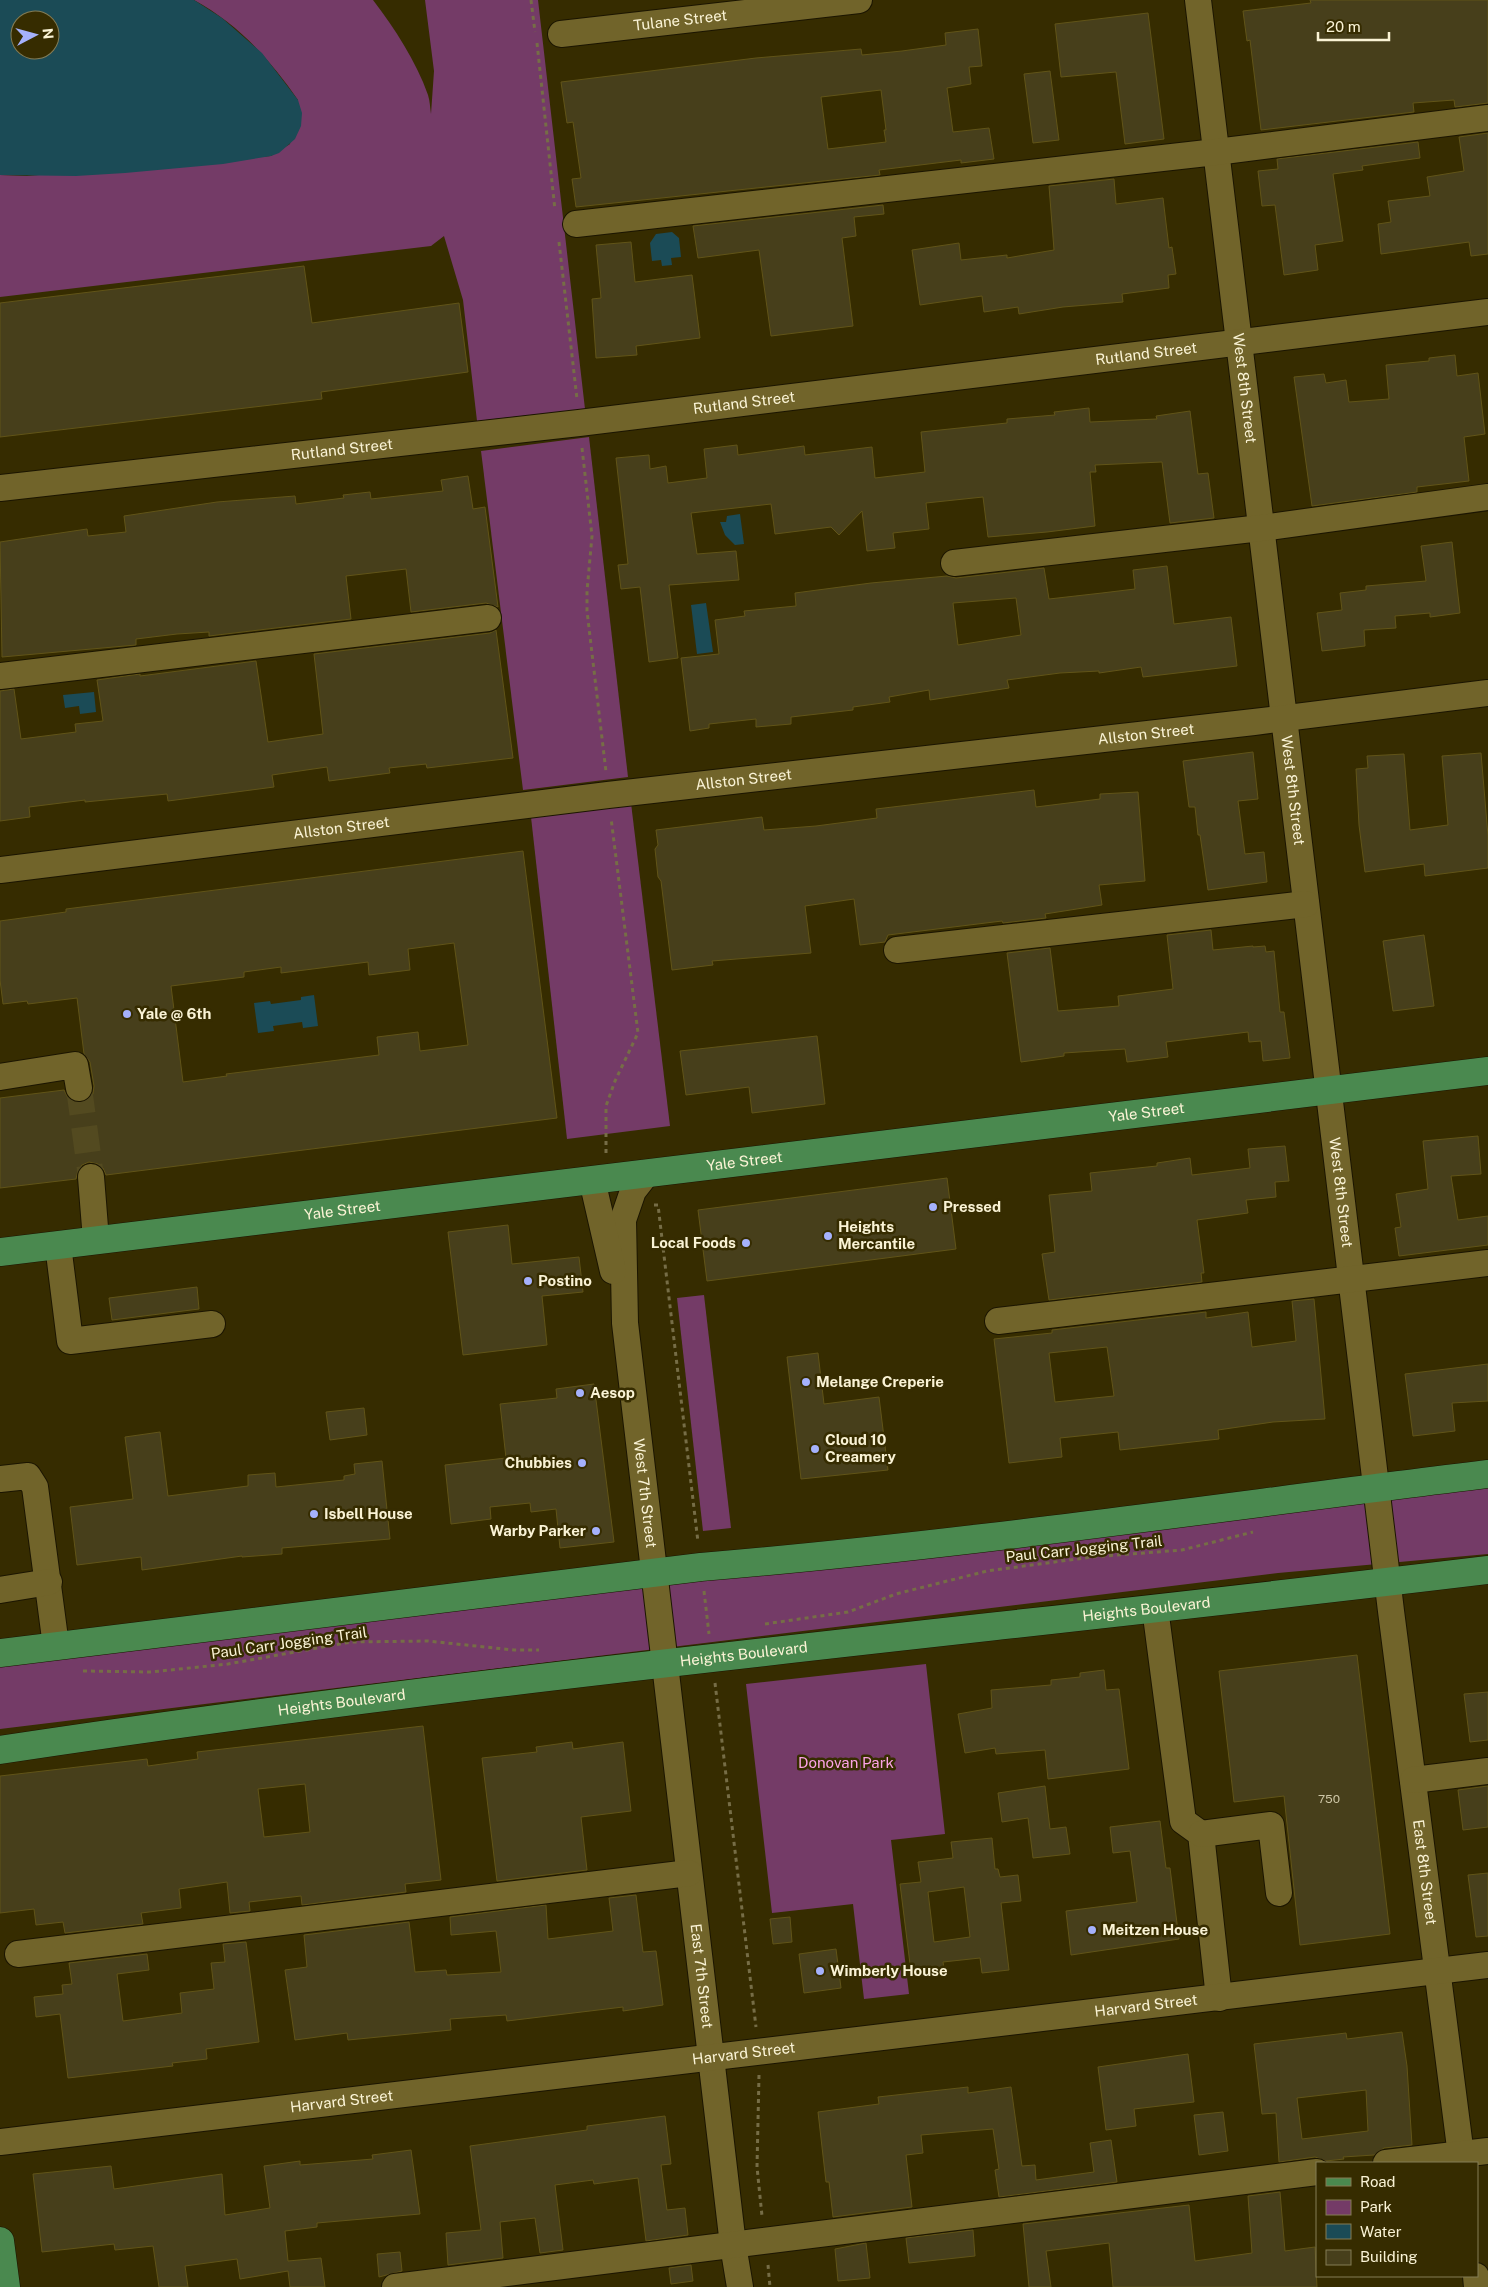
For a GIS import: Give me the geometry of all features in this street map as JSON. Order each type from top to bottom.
[{"type":"main road","name":"Yale Street","points":[[0,1252],[1488,1071]]},
{"type":"main road","points":[[0,1653],[654,1573],[1062,1528],[1488,1474]]},
{"type":"main road","name":"Heights Boulevard","points":[[0,1750],[172,1724],[712,1656],[1488,1570]]},
{"type":"main road","points":[[0,2241],[6,2287]]},
{"type":"street","name":"Tulane Street","points":[[561,34],[859,0]]},
{"type":"street","name":"West 8th Street","points":[[1198,0],[1388,1582]]},
{"type":"street","points":[[563,224],[1216,152],[1488,118]]},
{"type":"street","name":"Rutland Street","points":[[0,488],[593,421],[1488,312]]},
{"type":"street","points":[[954,563],[1261,528],[1488,497]]},
{"type":"street","points":[[0,676],[488,618]]},
{"type":"street","name":"Allston Street","points":[[0,870],[637,792],[1284,719],[1488,693]]},
{"type":"street","points":[[898,950],[1306,904]]},
{"type":"street","points":[[0,1077],[75,1065],[79,1088]]},
{"type":"street","name":"West 7th Street","points":[[647,1172],[633,1191],[623,1220],[625,1323],[664,1663]]},
{"type":"street","points":[[91,1177],[96,1240]]},
{"type":"street","name":"West 7th Street","points":[[592,1180],[625,1323]]},
{"type":"street","points":[[58,1244],[70,1341],[212,1324]]},
{"type":"street","points":[[998,1321],[1488,1263]]},
{"type":"street","points":[[0,1479],[28,1476],[35,1487],[56,1646]]},
{"type":"street","points":[[0,1590],[48,1582]]},
{"type":"street","name":"East 8th Street","points":[[1388,1582],[1461,2159]]},
{"type":"street","points":[[1155,1608],[1183,1822],[1201,1834],[1271,1825],[1279,1893]]},
{"type":"street","name":"East 7th Street","points":[[664,1663],[733,2245],[740,2287]]},
{"type":"street","points":[[1413,1780],[1488,1771]]},
{"type":"street","points":[[1201,1834],[1219,1998]]},
{"type":"street","points":[[18,1954],[689,1873]]},
{"type":"street","name":"Harvard Street","points":[[0,2142],[1488,1965]]},
{"type":"street","points":[[1405,2162],[1461,2159],[1488,2151]]},
{"type":"street","points":[[396,2287],[1316,2172]]},
{"type":"path","points":[[531,0],[563,224],[577,401]]},
{"type":"path","points":[[581,440],[592,536],[587,610],[606,776]]},
{"type":"path","points":[[606,1154],[606,1106],[615,1080],[638,1033],[610,810]]},
{"type":"path","points":[[658,1205],[698,1545]]},
{"type":"path","name":"Paul Carr Jogging Trail","points":[[755,1625],[848,1612],[896,1594],[987,1570],[1092,1557],[1182,1550],[1259,1530]]},
{"type":"path","points":[[704,1588],[710,1641]]},
{"type":"path","points":[[701,1633],[718,1630]]},
{"type":"path","name":"Paul Carr Jogging Trail","points":[[82,1670],[151,1672],[228,1664],[351,1642],[428,1641],[514,1650],[543,1650]]},
{"type":"path","points":[[714,1676],[756,2030]]},
{"type":"path","points":[[759,2080],[758,2167],[763,2224]]},
{"type":"green space","points":[[194,0],[373,0],[411,58],[428,95],[431,114],[434,71],[425,0],[538,0],[585,409],[477,421],[463,300],[444,236],[431,246],[0,297],[0,175],[27,176],[271,156],[290,144],[298,100],[276,70],[239,31]]},
{"type":"green space","points":[[589,437],[628,777],[523,790],[481,451]]},
{"type":"green space","points":[[631,803],[670,1126],[567,1139],[531,817]]},
{"type":"green space","points":[[704,1295],[731,1528],[703,1531],[677,1298]]},
{"type":"green space","points":[[1488,1488],[1488,1554],[1278,1573],[0,1729],[0,1664]]},
{"type":"green space","name":"Donovan Park","points":[[926,1664],[945,1834],[891,1840],[909,1994],[864,1999],[853,1904],[772,1913],[746,1684]]},
{"type":"water","points":[[0,0],[194,0],[222,18],[262,53],[298,100],[302,113],[301,126],[295,139],[279,153],[271,156],[223,164],[76,176],[0,175]]},
{"type":"water","points":[[672,232],[679,238],[681,257],[671,258],[672,265],[662,266],[661,260],[652,261],[650,243],[656,234]]},
{"type":"water","points":[[740,514],[744,544],[735,545],[725,535],[720,522],[726,522],[727,516]]},
{"type":"water","points":[[706,603],[713,652],[697,654],[691,605]]},
{"type":"water","points":[[94,692],[96,712],[80,714],[79,706],[65,708],[63,695]]},
{"type":"water","points":[[314,995],[318,1026],[303,1028],[302,1022],[273,1026],[274,1031],[258,1033],[254,1003],[270,1001],[271,1004],[301,1000],[301,997]]},
{"type":"building","points":[[1310,0],[1488,0],[1488,103],[1455,107],[1454,100],[1413,103],[1414,112],[1261,130],[1250,40],[1247,41],[1243,11],[1311,3]]},
{"type":"building","points":[[1148,13],[1164,139],[1125,144],[1116,72],[1061,77],[1055,24]]},
{"type":"building","points":[[978,29],[982,66],[969,67],[971,84],[947,88],[953,132],[989,128],[994,159],[961,163],[961,160],[879,170],[880,175],[576,207],[572,179],[581,178],[573,122],[567,123],[561,82],[756,58],[861,49],[862,55],[902,51],[946,45],[945,33]],"holes":[[[881,90],[886,130],[884,130],[886,142],[828,149],[821,97]]]},
{"type":"building","points":[[1050,71],[1059,140],[1033,143],[1024,74]]},
{"type":"building","points":[[1488,133],[1488,254],[1471,256],[1469,242],[1381,254],[1378,224],[1391,222],[1388,201],[1430,196],[1427,177],[1464,171],[1459,137]]},
{"type":"building","points":[[1418,142],[1420,158],[1362,166],[1363,170],[1333,174],[1343,241],[1315,245],[1318,270],[1284,275],[1275,205],[1262,206],[1258,171],[1278,169],[1277,159]]},
{"type":"building","points":[[1114,179],[1116,204],[1163,198],[1169,248],[1172,247],[1176,274],[1168,275],[1169,288],[1122,294],[1123,302],[1063,307],[1019,314],[1018,307],[984,312],[982,296],[920,305],[912,250],[959,243],[961,260],[1007,255],[1007,258],[1054,250],[1049,186]]},
{"type":"building","points":[[883,205],[884,214],[854,217],[856,236],[842,238],[853,326],[771,336],[759,250],[698,258],[693,226]]},
{"type":"building","points":[[631,242],[635,282],[692,275],[700,338],[636,346],[637,355],[596,358],[592,299],[601,298],[596,245]]},
{"type":"building","points":[[304,266],[312,323],[459,303],[468,372],[321,392],[322,399],[0,437],[0,303]]},
{"type":"building","points":[[1455,355],[1457,376],[1478,373],[1485,434],[1464,437],[1469,481],[1417,487],[1417,492],[1312,506],[1294,377],[1324,374],[1326,383],[1346,380],[1349,402],[1389,399],[1386,365],[1429,361],[1429,358]]},
{"type":"building","points":[[1089,408],[1090,422],[1157,419],[1156,416],[1190,411],[1198,474],[1208,473],[1214,518],[1170,523],[1162,462],[1095,465],[1096,472],[1090,472],[1095,526],[1047,532],[988,537],[983,497],[926,503],[929,529],[893,533],[895,548],[867,551],[862,511],[839,535],[831,527],[775,534],[771,504],[691,513],[697,554],[736,551],[739,580],[669,585],[678,658],[649,662],[640,587],[621,589],[618,565],[628,564],[616,458],[649,455],[650,469],[666,466],[668,483],[707,478],[704,449],[737,445],[738,455],[804,446],[805,455],[872,447],[875,478],[925,472],[921,432],[1007,423],[1007,419],[1055,415],[1054,412]]},
{"type":"building","points":[[468,476],[473,509],[485,507],[498,607],[486,603],[411,612],[406,569],[346,576],[351,619],[209,636],[209,632],[177,634],[136,639],[136,645],[2,657],[0,542],[87,529],[88,536],[126,532],[124,516],[217,502],[295,496],[296,504],[344,498],[343,495],[370,492],[371,499],[443,491],[441,480]]},
{"type":"building","points":[[1452,542],[1460,613],[1430,617],[1430,613],[1395,616],[1396,628],[1364,630],[1365,646],[1322,651],[1317,613],[1342,610],[1340,593],[1366,590],[1366,586],[1426,581],[1421,546]]},
{"type":"building","points":[[1167,566],[1174,624],[1231,617],[1237,666],[1143,677],[1141,667],[1099,673],[1099,671],[1060,673],[1007,680],[1009,688],[930,700],[929,690],[889,697],[890,702],[853,707],[853,710],[791,717],[791,724],[756,727],[756,719],[709,724],[709,728],[690,731],[681,658],[719,654],[715,620],[745,616],[744,611],[796,606],[795,593],[871,583],[947,576],[956,578],[1044,568],[1049,599],[1102,593],[1135,589],[1133,570]],"holes":[[[1016,598],[1021,635],[958,645],[953,603]]]},
{"type":"building","points":[[496,630],[513,758],[427,768],[426,764],[389,768],[390,773],[329,781],[327,767],[272,775],[274,787],[168,801],[167,794],[85,802],[85,800],[29,807],[30,817],[0,821],[0,691],[14,689],[21,739],[76,732],[75,724],[103,721],[97,680],[256,661],[268,742],[323,734],[314,654],[490,633]]},
{"type":"building","points":[[1253,752],[1258,799],[1238,801],[1245,854],[1264,852],[1267,882],[1208,890],[1195,807],[1189,807],[1183,761]]},
{"type":"building","points":[[1481,753],[1488,836],[1488,868],[1425,876],[1424,864],[1365,872],[1359,825],[1356,769],[1368,768],[1367,756],[1404,754],[1410,830],[1448,825],[1442,756]]},
{"type":"building","points":[[1034,790],[1036,807],[1100,799],[1100,794],[1138,792],[1145,881],[1099,885],[1102,905],[1045,914],[1046,918],[1003,923],[1002,921],[888,935],[885,942],[860,945],[854,899],[805,906],[811,953],[712,961],[713,965],[672,970],[661,881],[658,877],[655,849],[658,845],[656,830],[762,817],[764,830],[816,826],[877,818],[876,809]]},
{"type":"building","name":"Yale @ 6th","points":[[523,851],[557,1118],[106,1175],[103,1168],[98,1164],[89,1162],[82,1165],[78,1170],[76,1179],[0,1188],[0,1098],[64,1090],[68,1098],[73,1102],[81,1103],[89,1099],[93,1094],[94,1086],[90,1062],[84,1054],[77,998],[28,1004],[27,1001],[3,1004],[0,980],[0,921],[66,912],[66,909]],"holes":[[[454,943],[468,1045],[420,1051],[418,1032],[377,1037],[379,1055],[226,1074],[227,1076],[183,1082],[171,986],[244,977],[244,972],[281,967],[281,973],[368,962],[369,975],[410,970],[408,949]]]},
{"type":"building","points":[[1211,930],[1213,950],[1265,946],[1266,952],[1274,951],[1280,1012],[1284,1012],[1290,1058],[1263,1061],[1261,1041],[1249,1042],[1248,1032],[1166,1042],[1168,1057],[1127,1062],[1125,1049],[1064,1053],[1064,1056],[1021,1062],[1007,953],[1050,948],[1058,1011],[1119,1006],[1118,996],[1173,989],[1167,935]]},
{"type":"building","points":[[1424,935],[1434,1006],[1393,1011],[1383,941]]},
{"type":"building","points":[[817,1036],[825,1104],[752,1113],[749,1087],[686,1095],[680,1051]]},
{"type":"building","points":[[1478,1136],[1481,1174],[1451,1176],[1458,1220],[1488,1216],[1488,1245],[1399,1256],[1395,1228],[1401,1227],[1396,1194],[1428,1189],[1423,1141]]},
{"type":"building","points":[[1285,1146],[1289,1181],[1275,1182],[1276,1197],[1246,1200],[1248,1213],[1197,1220],[1204,1273],[1201,1273],[1202,1282],[1049,1300],[1042,1254],[1055,1252],[1049,1195],[1092,1191],[1090,1173],[1157,1166],[1157,1163],[1190,1158],[1192,1175],[1250,1168],[1248,1149]]},
{"type":"building","name":"Heights Mercantile","points":[[947,1178],[956,1249],[707,1281],[698,1210]]},
{"type":"building","points":[[508,1225],[512,1264],[579,1257],[583,1292],[542,1296],[547,1345],[463,1355],[448,1232]]},
{"type":"building","points":[[197,1287],[199,1309],[112,1320],[109,1298]]},
{"type":"building","points":[[1314,1299],[1325,1419],[1273,1422],[1218,1430],[1219,1439],[1120,1450],[1118,1432],[1060,1438],[1062,1457],[1009,1463],[994,1339],[1052,1333],[1052,1330],[1206,1312],[1206,1318],[1248,1312],[1252,1347],[1296,1341],[1292,1301]],"holes":[[[1107,1347],[1114,1396],[1055,1402],[1049,1353]]]},
{"type":"building","points":[[818,1353],[824,1404],[879,1397],[888,1470],[801,1479],[787,1357]]},
{"type":"building","points":[[1488,1364],[1488,1401],[1452,1403],[1455,1431],[1413,1436],[1405,1374]]},
{"type":"building","points":[[594,1384],[614,1542],[560,1548],[556,1509],[531,1512],[530,1503],[490,1507],[491,1519],[451,1524],[445,1465],[506,1458],[500,1404],[557,1398],[556,1389]]},
{"type":"building","points":[[364,1408],[367,1435],[330,1440],[326,1412]]},
{"type":"building","points":[[160,1432],[168,1496],[248,1486],[248,1475],[275,1473],[276,1487],[344,1480],[344,1476],[355,1474],[354,1464],[382,1461],[390,1539],[282,1548],[282,1554],[242,1556],[142,1570],[141,1557],[77,1565],[70,1507],[133,1499],[125,1437]]},
{"type":"building","points":[[1357,1655],[1390,1934],[1300,1945],[1284,1796],[1234,1802],[1219,1671]]},
{"type":"building","points":[[1104,1670],[1106,1690],[1119,1689],[1129,1769],[1048,1779],[1045,1750],[996,1754],[995,1748],[965,1753],[958,1714],[992,1708],[991,1690],[1051,1685],[1051,1680],[1080,1677],[1080,1673]]},
{"type":"building","points":[[1488,1692],[1488,1740],[1470,1742],[1464,1694]]},
{"type":"building","points":[[423,1726],[441,1880],[405,1884],[406,1892],[302,1905],[301,1896],[249,1902],[250,1911],[230,1913],[227,1882],[179,1889],[181,1908],[141,1913],[143,1924],[65,1933],[63,1922],[36,1925],[34,1909],[0,1913],[0,1776],[147,1759],[148,1766],[198,1759],[197,1752]],"holes":[[[305,1784],[310,1832],[264,1837],[258,1789]]]},
{"type":"building","points":[[572,1742],[573,1749],[623,1742],[631,1811],[581,1817],[587,1870],[497,1881],[482,1758],[537,1752],[536,1747]]},
{"type":"building","points":[[1045,1786],[1050,1829],[1066,1827],[1070,1854],[1033,1858],[1028,1818],[1002,1822],[998,1793]]},
{"type":"building","points":[[1488,1786],[1488,1827],[1463,1830],[1458,1790]]},
{"type":"building","points":[[1160,1821],[1166,1868],[1170,1868],[1179,1939],[1071,1955],[1066,1911],[1137,1902],[1130,1851],[1113,1853],[1110,1827]]},
{"type":"building","points":[[992,1838],[995,1869],[998,1869],[1000,1877],[1018,1875],[1021,1901],[1001,1903],[1009,1970],[982,1973],[980,1958],[943,1962],[944,1968],[911,1972],[900,1884],[921,1882],[918,1862],[953,1858],[951,1842]],"holes":[[[964,1887],[970,1937],[934,1942],[928,1892]]]},
{"type":"building","points":[[1488,1873],[1488,1936],[1476,1937],[1468,1875]]},
{"type":"building","points":[[636,1895],[643,1952],[656,1951],[663,2005],[623,2011],[623,2007],[507,2021],[506,2015],[450,2019],[451,2030],[348,2040],[347,2033],[295,2040],[285,1970],[307,1967],[304,1935],[409,1922],[415,1972],[446,1970],[447,1975],[501,1972],[496,1931],[451,1935],[450,1917],[546,1905],[548,1939],[613,1931],[609,1898]]},
{"type":"building","points":[[790,1917],[792,1942],[773,1944],[770,1919]]},
{"type":"building","points":[[246,1942],[259,2042],[206,2049],[207,2059],[172,2063],[173,2066],[68,2078],[60,2014],[36,2017],[34,1997],[63,1994],[62,1985],[72,1984],[69,1963],[147,1954],[149,1970],[117,1974],[123,2021],[182,2013],[180,1993],[214,1989],[211,1963],[225,1962],[223,1944]]},
{"type":"building","name":"Wimberly House","points":[[836,1949],[841,1988],[804,1993],[799,1954]]},
{"type":"building","points":[[1402,2032],[1407,2066],[1412,2145],[1384,2148],[1374,2155],[1343,2157],[1344,2159],[1326,2161],[1315,2157],[1279,2162],[1276,2113],[1262,2114],[1254,2044],[1346,2033],[1347,2039]],"holes":[[[1366,2090],[1368,2131],[1302,2139],[1297,2098]]]},
{"type":"building","points":[[1188,2054],[1194,2102],[1134,2109],[1136,2126],[1106,2130],[1098,2067]]},
{"type":"building","points":[[968,2087],[968,2093],[1011,2087],[1022,2166],[1035,2165],[1036,2180],[1094,2172],[1090,2143],[1111,2140],[1117,2182],[999,2197],[995,2170],[999,2169],[993,2129],[921,2135],[923,2153],[906,2155],[912,2207],[833,2217],[829,2182],[826,2182],[818,2112],[879,2104],[878,2097]]},
{"type":"building","points":[[1223,2112],[1228,2151],[1199,2155],[1194,2115]]},
{"type":"building","points":[[665,2116],[671,2164],[661,2165],[667,2210],[685,2208],[688,2235],[646,2241],[638,2178],[594,2184],[593,2180],[555,2185],[563,2250],[540,2253],[535,2218],[500,2222],[503,2258],[448,2265],[446,2233],[481,2230],[470,2146],[587,2130],[587,2126]]},
{"type":"building","points":[[411,2150],[420,2214],[317,2223],[317,2227],[285,2231],[288,2261],[321,2258],[325,2287],[290,2287],[288,2271],[240,2279],[237,2259],[185,2266],[188,2287],[159,2287],[153,2246],[115,2250],[114,2244],[42,2252],[33,2174],[111,2166],[114,2189],[222,2174],[225,2215],[270,2208],[264,2166],[300,2161],[300,2165],[373,2159],[372,2155]]},
{"type":"building","points":[[1280,2192],[1285,2251],[1315,2247],[1317,2287],[1113,2287],[1109,2243],[1046,2251],[1051,2287],[1029,2287],[1023,2224],[1189,2205],[1195,2261],[1252,2253],[1248,2196]]},
{"type":"building","points":[[973,2230],[975,2256],[909,2263],[906,2238]]},
{"type":"building","points":[[866,2243],[870,2278],[838,2281],[835,2249]]},
{"type":"building","points":[[400,2252],[402,2271],[379,2277],[377,2254]]},
{"type":"building","points":[[691,2265],[693,2281],[671,2284],[669,2268]]},
{"type":"tunnel","points":[[79,1088],[91,1177]]},
{"type":"place","name":"Yale @ 6th","points":[[127,1014]]},
{"type":"place","name":"Pressed","points":[[933,1207]]},
{"type":"place","name":"Heights Mercantile","points":[[828,1236]]},
{"type":"place","name":"Local Foods","points":[[746,1243]]},
{"type":"place","name":"Postino","points":[[528,1281]]},
{"type":"place","name":"Melange Creperie","points":[[806,1382]]},
{"type":"place","name":"Aesop","points":[[580,1393]]},
{"type":"place","name":"Cloud 10 Creamery","points":[[815,1449]]},
{"type":"place","name":"Chubbies","points":[[582,1463]]},
{"type":"place","name":"Isbell House","points":[[314,1514]]},
{"type":"place","name":"Warby Parker","points":[[596,1531]]},
{"type":"place","name":"Meitzen House","points":[[1092,1930]]},
{"type":"place","name":"Wimberly House","points":[[820,1971]]}]
